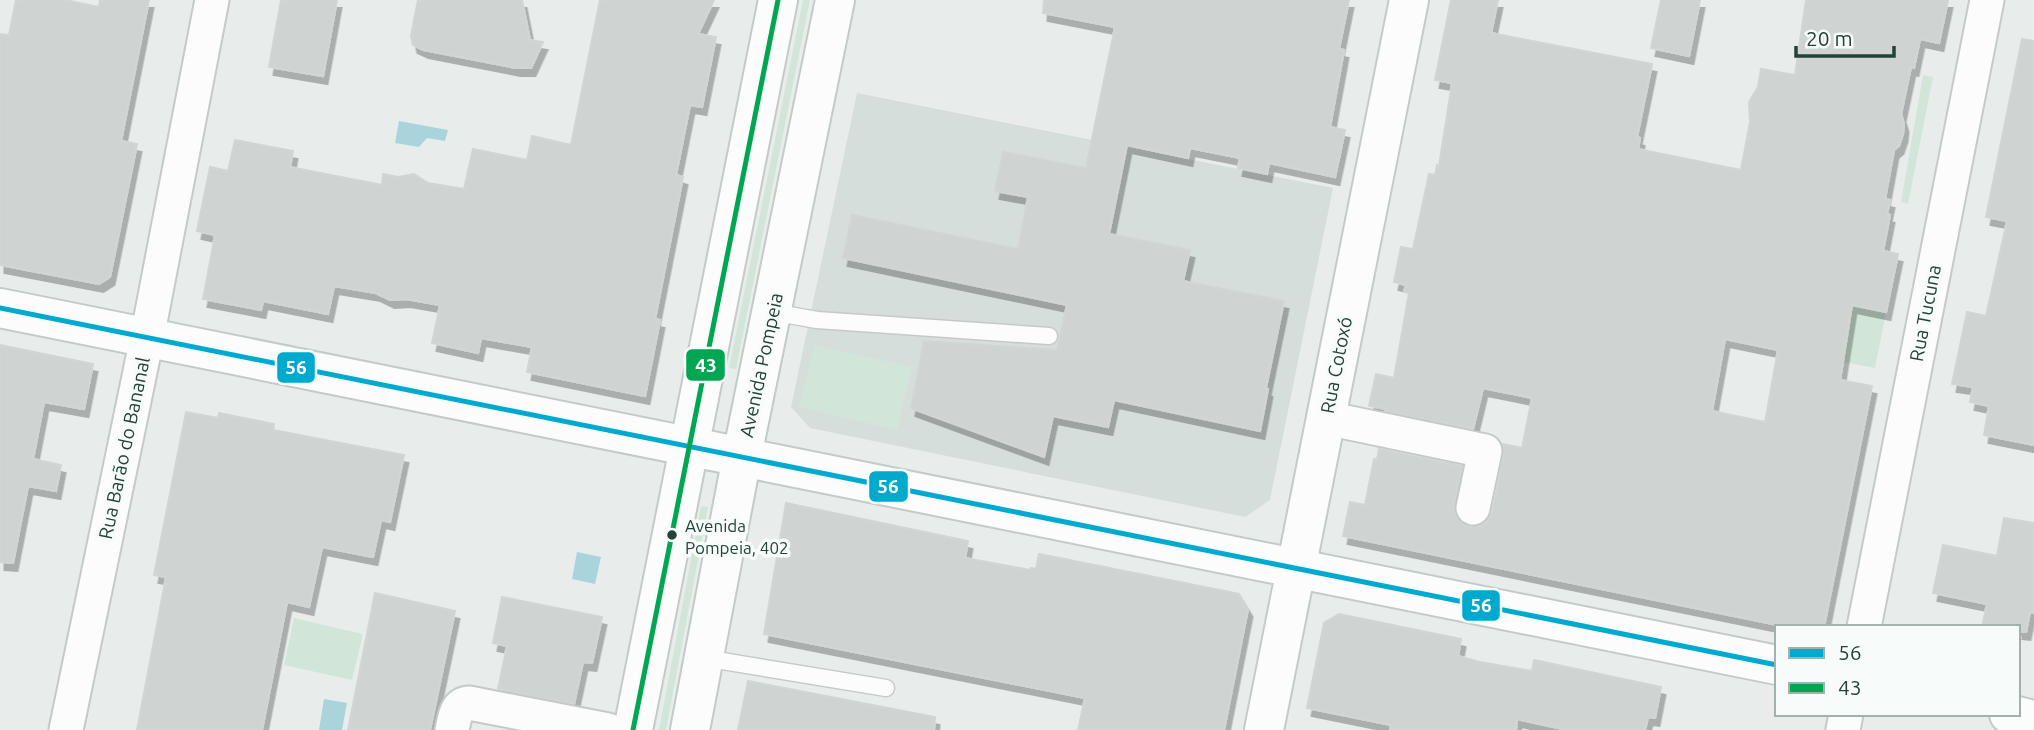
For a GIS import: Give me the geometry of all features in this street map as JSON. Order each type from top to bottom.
[{"type":"street","name":"Rua Barão do Bananal","points":[[66,730],[147,338],[212,0]]},
{"type":"street","points":[[633,730],[778,0]]},
{"type":"street","name":"Avenida Pompeia","points":[[691,730],[742,457],[835,0]]},
{"type":"street","name":"Rua Cotoxó","points":[[1264,730],[1409,0]]},
{"type":"street","name":"Rua Tucuna","points":[[1864,625],[1987,0]]},
{"type":"street","points":[[0,308],[1775,665]]},
{"type":"street","points":[[1326,418],[1485,452],[1473,508]]},
{"type":"street","points":[[452,730],[458,708],[469,703],[608,730]]},
{"type":"lane","points":[[772,312],[817,320],[1049,336]]},
{"type":"lane","points":[[704,658],[886,688]]},
{"type":"shaded area","points":[[857,93],[1333,188],[1270,500],[1245,517],[810,428],[791,407]]},
{"type":"green space","points":[[803,0],[810,0],[736,369],[729,368]]},
{"type":"green space","points":[[1923,75],[1933,77],[1908,204],[1901,202]]},
{"type":"green space","points":[[1852,305],[1886,312],[1875,368],[1832,360],[1845,351]]},
{"type":"green space","points":[[814,345],[912,367],[897,430],[799,407]]},
{"type":"green space","points":[[701,506],[708,507],[666,730],[659,730]]},
{"type":"green space","points":[[294,618],[363,634],[352,680],[284,665]]},
{"type":"water","points":[[399,121],[448,130],[445,141],[427,138],[419,147],[395,143]]},
{"type":"water","points":[[577,552],[601,557],[595,584],[572,579]]},
{"type":"water","points":[[324,699],[347,703],[342,730],[319,730]]},
{"type":"building","points":[[16,0],[65,0],[99,7],[100,0],[149,0],[121,141],[137,144],[110,277],[99,284],[0,265],[0,34],[9,35]]},
{"type":"building","points":[[281,0],[337,0],[323,76],[269,67]]},
{"type":"building","points":[[418,0],[522,0],[530,40],[543,42],[531,68],[516,68],[424,50],[413,45],[411,36]]},
{"type":"building","points":[[600,0],[714,0],[698,34],[716,37],[702,107],[690,105],[676,175],[683,177],[655,319],[660,320],[645,396],[527,372],[532,347],[481,338],[478,353],[432,343],[440,305],[406,299],[390,300],[376,293],[334,286],[328,314],[263,301],[261,310],[203,299],[215,235],[197,231],[210,167],[228,171],[235,140],[293,151],[290,167],[382,185],[383,174],[398,177],[414,174],[428,183],[464,189],[473,149],[527,160],[532,136],[571,145]]},
{"type":"building","points":[[1044,0],[1349,0],[1339,49],[1344,50],[1330,127],[1345,130],[1335,177],[1269,163],[1267,174],[1238,168],[1240,158],[1190,148],[1188,158],[1127,145],[1109,234],[1190,250],[1183,281],[1284,301],[1260,431],[1114,400],[1108,427],[1053,416],[1044,457],[911,408],[924,341],[1057,350],[1067,305],[843,258],[852,215],[1018,249],[1028,197],[995,191],[1003,152],[1086,168],[1115,27],[1043,13]]},
{"type":"building","points":[[1451,0],[1498,0],[1491,33],[1652,64],[1637,137],[1640,138],[1638,149],[1741,170],[1750,122],[1749,102],[1758,87],[1761,69],[1795,75],[1806,0],[1948,0],[1939,43],[1920,39],[1901,114],[1903,134],[1899,146],[1894,150],[1885,199],[1890,200],[1887,214],[1890,215],[1883,251],[1898,254],[1886,312],[1852,305],[1840,380],[1872,386],[1824,625],[1777,625],[1343,536],[1350,502],[1365,505],[1374,459],[1377,460],[1379,449],[1462,466],[1454,504],[1455,513],[1460,522],[1470,527],[1480,526],[1492,513],[1504,455],[1503,444],[1522,448],[1532,398],[1483,388],[1473,429],[1369,406],[1376,374],[1394,378],[1409,293],[1404,292],[1406,285],[1394,282],[1401,247],[1413,249],[1429,174],[1435,175],[1437,165],[1439,166],[1452,83],[1435,80]],"holes":[[[1725,339],[1778,350],[1765,422],[1712,411]]]},
{"type":"building","points":[[1661,0],[1700,0],[1689,56],[1651,48]]},
{"type":"building","points":[[2022,39],[2034,41],[2034,445],[1984,435],[1989,406],[1970,402],[1973,387],[1952,384],[1967,312],[1986,316],[2007,221],[1986,217]]},
{"type":"building","points":[[0,345],[93,364],[84,409],[44,402],[33,459],[61,465],[56,491],[28,486],[13,563],[0,562]]},
{"type":"building","points":[[186,412],[218,418],[219,413],[274,424],[273,430],[404,455],[390,522],[381,520],[373,557],[322,547],[309,607],[287,602],[262,730],[137,730],[166,577],[154,575]]},
{"type":"building","points":[[786,503],[968,541],[965,558],[1030,570],[1036,569],[1039,554],[1239,594],[1248,609],[1224,730],[1078,730],[1085,698],[764,634]]},
{"type":"building","points":[[2004,518],[2034,523],[2034,613],[2030,612],[2026,632],[2020,631],[2020,625],[1982,625],[1987,604],[1933,593],[1943,545],[1997,556]]},
{"type":"building","points":[[375,593],[455,611],[430,730],[348,730]]},
{"type":"building","points":[[502,597],[602,617],[592,663],[583,662],[574,704],[498,689],[507,646],[493,643]]},
{"type":"building","points":[[1339,614],[1461,639],[1458,656],[1480,662],[1532,671],[1534,660],[1661,687],[1655,718],[1648,717],[1645,730],[1567,730],[1517,719],[1516,730],[1390,730],[1391,725],[1307,708],[1324,623]]},
{"type":"building","points":[[748,681],[935,717],[934,730],[738,730]]},
{"type":"transit line","name":"43","points":[[633,730],[778,0]]},
{"type":"transit line","name":"56","points":[[0,308],[1775,665]]},
{"type":"place","name":"Avenida Pompeia, 402","points":[[672,535]]}]
